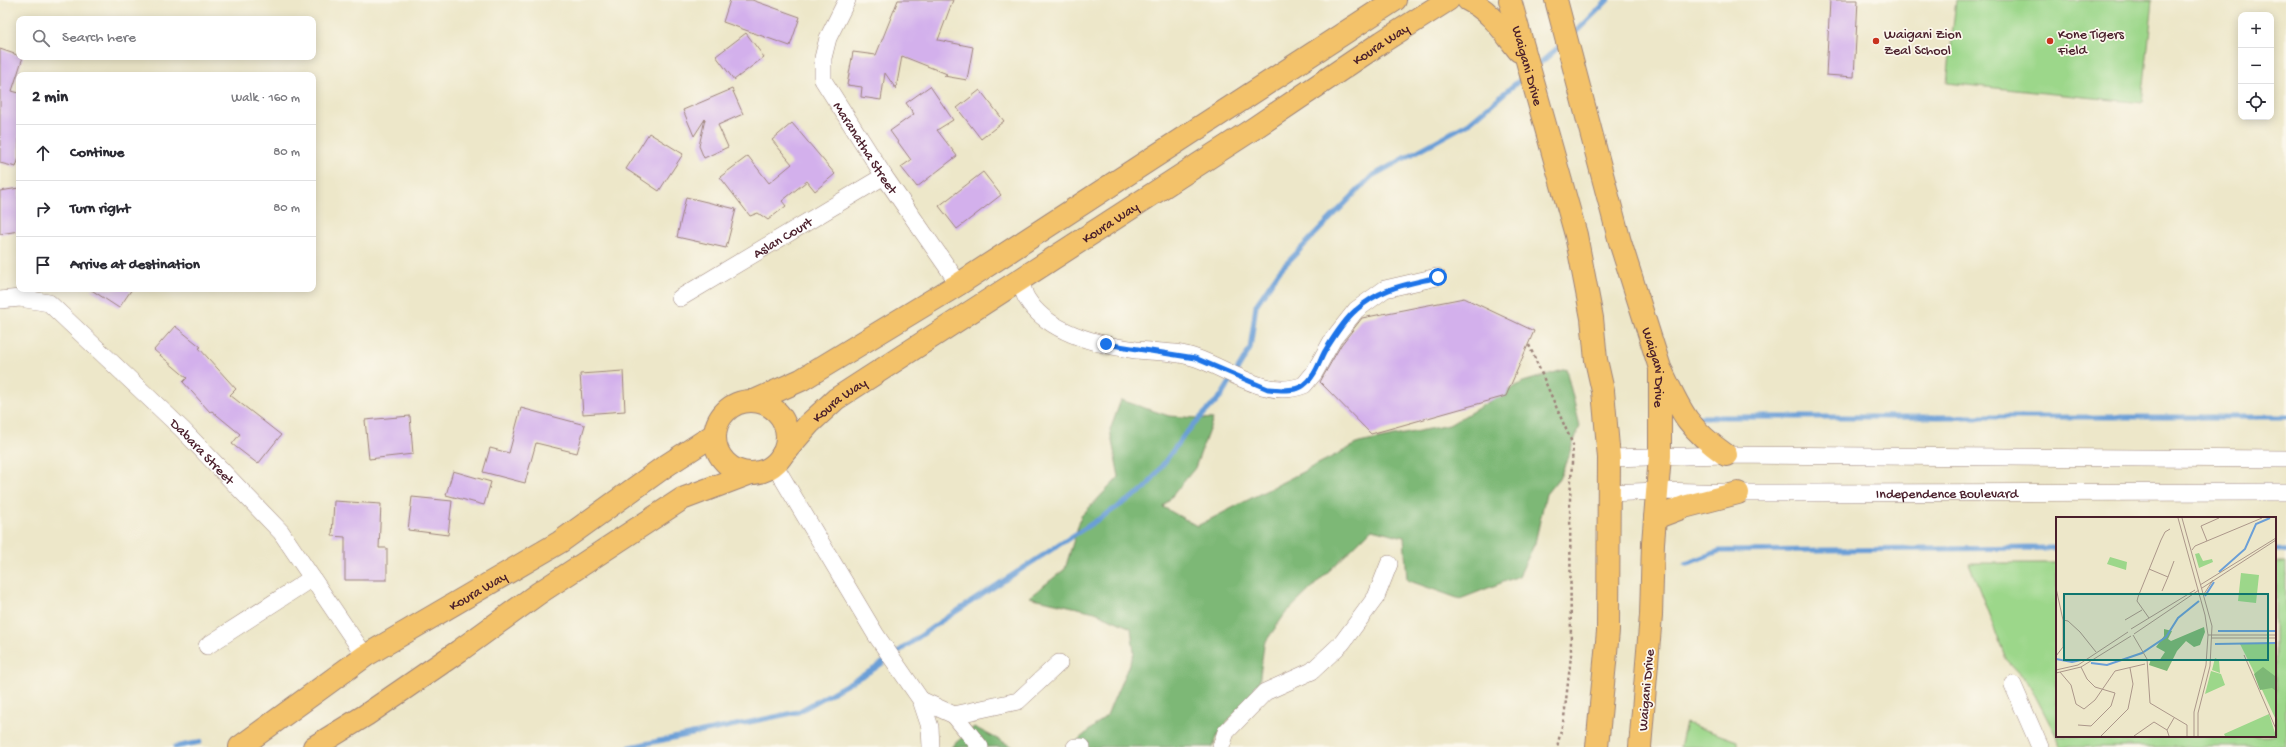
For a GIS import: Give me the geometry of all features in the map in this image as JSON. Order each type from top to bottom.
[{"type":"highway","name":"Koura Way","points":[[754,401],[801,380],[959,284],[1395,0]]},
{"type":"highway","name":"Koura Way","points":[[778,460],[809,424],[836,398],[1253,129],[1382,42],[1448,0]]},
{"type":"highway","points":[[1468,0],[1486,11],[1499,23],[1527,62]]},
{"type":"highway","name":"Waigani Drive","points":[[1510,0],[1554,153],[1580,254],[1603,391],[1609,458],[1607,493],[1608,631],[1597,747]]},
{"type":"highway","name":"Waigani Drive","points":[[1556,0],[1572,53],[1620,242],[1660,368],[1660,456],[1655,518],[1651,615],[1640,747]]},
{"type":"highway","points":[[1562,0],[1572,53]]},
{"type":"highway","points":[[1660,368],[1679,408],[1690,426],[1726,455]]},
{"type":"highway","points":[[314,747],[366,715],[459,652],[539,593],[682,499],[751,473],[763,470],[778,460],[787,444],[787,432],[783,420],[776,410],[766,404],[754,401],[743,402],[732,407],[724,414],[718,424],[715,434],[716,446],[721,456],[729,465],[739,470],[751,473]]},
{"type":"highway","name":"Koura Way","points":[[240,747],[365,656],[560,542],[664,468],[715,434]]},
{"type":"highway","points":[[1655,518],[1684,507],[1738,493]]},
{"type":"street","name":"Maranatha Street","points":[[847,0],[828,38],[823,58],[824,80],[884,176],[959,284]]},
{"type":"street","name":"Aslan Court","points":[[680,298],[884,176]]},
{"type":"street","points":[[1021,279],[1026,298],[1041,316],[1061,328],[1106,344],[1195,358],[1268,389],[1281,390],[1304,385],[1314,373],[1333,339],[1356,310],[1385,289],[1438,277]]},
{"type":"street","name":"Dabara Street","points":[[0,300],[20,298],[49,303],[182,429],[281,532],[365,656]]},
{"type":"street","points":[[1609,458],[1726,455],[2286,459]]},
{"type":"street","points":[[778,460],[876,636],[921,700],[930,727],[931,747]]},
{"type":"street","name":"Independence Boulevard","points":[[1607,493],[1658,490],[1738,493],[2286,492]]},
{"type":"street","points":[[1221,747],[1226,732],[1265,692],[1312,671],[1342,643],[1376,597],[1389,564]]},
{"type":"street","points":[[207,646],[312,578]]},
{"type":"street","points":[[954,715],[1018,701],[1059,663]]},
{"type":"street","points":[[2013,685],[2040,747]]},
{"type":"street","points":[[921,700],[954,715],[980,747]]},
{"type":"street","points":[[1075,747],[1082,747]]},
{"type":"path","points":[[1528,345],[1573,445],[1570,514],[1571,656],[1564,718],[1557,747]]},
{"type":"green space","name":"Kone Tigers Field","points":[[1956,0],[2153,0],[2142,103],[1947,83]]},
{"type":"green space","points":[[1566,369],[1580,426],[1560,477],[1546,494],[1535,543],[1519,576],[1460,599],[1407,580],[1404,537],[1372,529],[1285,614],[1264,644],[1259,684],[1219,732],[1213,747],[1070,747],[1107,715],[1134,653],[1131,628],[1095,612],[1029,597],[1065,569],[1081,516],[1119,477],[1110,430],[1121,400],[1169,416],[1213,419],[1195,468],[1163,507],[1197,526],[1359,443],[1449,425],[1523,382]]},
{"type":"green space","points":[[2276,562],[2286,562],[2286,747],[2062,747],[2057,737],[2276,737]]},
{"type":"green space","points":[[1969,563],[2056,563],[2056,736],[2028,682],[2006,659]]},
{"type":"green space","points":[[1686,723],[1737,741],[1737,747],[1680,747]]},
{"type":"green space","points":[[974,727],[1013,747],[951,747]]},
{"type":"building","points":[[730,0],[752,0],[800,17],[790,46],[723,22]]},
{"type":"building","points":[[898,0],[953,0],[938,40],[973,47],[967,80],[944,76],[947,74],[902,56],[896,89],[885,73],[881,100],[861,97],[862,87],[847,85],[853,52],[876,55]]},
{"type":"building","points":[[1830,0],[1858,0],[1854,77],[1826,75]]},
{"type":"building","points":[[746,33],[764,57],[734,80],[716,56]]},
{"type":"building","points":[[0,49],[16,55],[16,60],[22,60],[18,72],[16,72],[16,79],[12,91],[16,92],[16,167],[0,163]]},
{"type":"building","points":[[930,86],[953,120],[937,130],[957,156],[917,187],[901,167],[911,160],[890,131],[914,114],[906,103]]},
{"type":"building","points":[[732,89],[743,114],[718,125],[728,147],[704,158],[699,146],[705,119],[694,136],[683,110]]},
{"type":"building","points":[[980,90],[1004,121],[981,139],[957,108]]},
{"type":"building","points":[[792,123],[835,174],[815,191],[807,181],[782,201],[786,206],[768,220],[758,213],[750,216],[720,177],[748,156],[769,183],[792,164],[772,140]]},
{"type":"building","points":[[649,133],[683,154],[659,191],[626,169]]},
{"type":"building","points":[[983,172],[1001,195],[957,229],[939,206]]},
{"type":"building","points":[[16,188],[16,231],[0,234],[0,191]]},
{"type":"building","points":[[686,197],[736,209],[726,248],[677,237]]},
{"type":"building","points":[[95,292],[130,292],[119,308]]},
{"type":"building","points":[[1464,298],[1534,331],[1506,396],[1371,434],[1320,382],[1341,345],[1362,318]]},
{"type":"building","points":[[175,326],[201,347],[199,348],[236,389],[230,395],[281,435],[258,464],[232,444],[240,434],[212,411],[210,412],[183,382],[187,378],[154,350]]},
{"type":"building","points":[[623,371],[625,411],[583,414],[580,374]]},
{"type":"building","points":[[521,408],[585,425],[577,453],[536,443],[525,483],[483,472],[490,448],[509,453]]},
{"type":"building","points":[[410,416],[413,454],[369,459],[365,420]]},
{"type":"building","points":[[453,471],[491,482],[484,505],[446,495]]},
{"type":"building","points":[[412,497],[452,501],[448,535],[408,530]]},
{"type":"building","points":[[334,501],[381,504],[379,548],[387,548],[387,580],[345,580],[345,537],[332,536]]},
{"type":"waterway","points":[[1576,32],[1608,0]]},
{"type":"waterway","points":[[1538,65],[1560,46]]},
{"type":"waterway","points":[[630,747],[798,712],[874,669],[937,624],[1145,489],[1185,434],[1222,395],[1250,349],[1256,305],[1280,270],[1372,176],[1469,123],[1521,79]]},
{"type":"waterway","points":[[1698,417],[2286,417]]},
{"type":"waterway","points":[[1686,564],[1719,551],[2056,548]]},
{"type":"waterway","points":[[2276,550],[2286,550]]},
{"type":"waterway","points":[[175,747],[200,742]]},
{"type":"place","name":"Waigani Zion Zeal School","points":[[1876,41]]},
{"type":"place","name":"Kone Tigers Field","points":[[2050,41]]},
{"type":"route","points":[[1106,344],[1137,350],[1153,350],[1181,354],[1230,371],[1256,385],[1268,389],[1281,390],[1299,387],[1304,385],[1314,373],[1333,339],[1356,310],[1385,289],[1438,277]]}]
